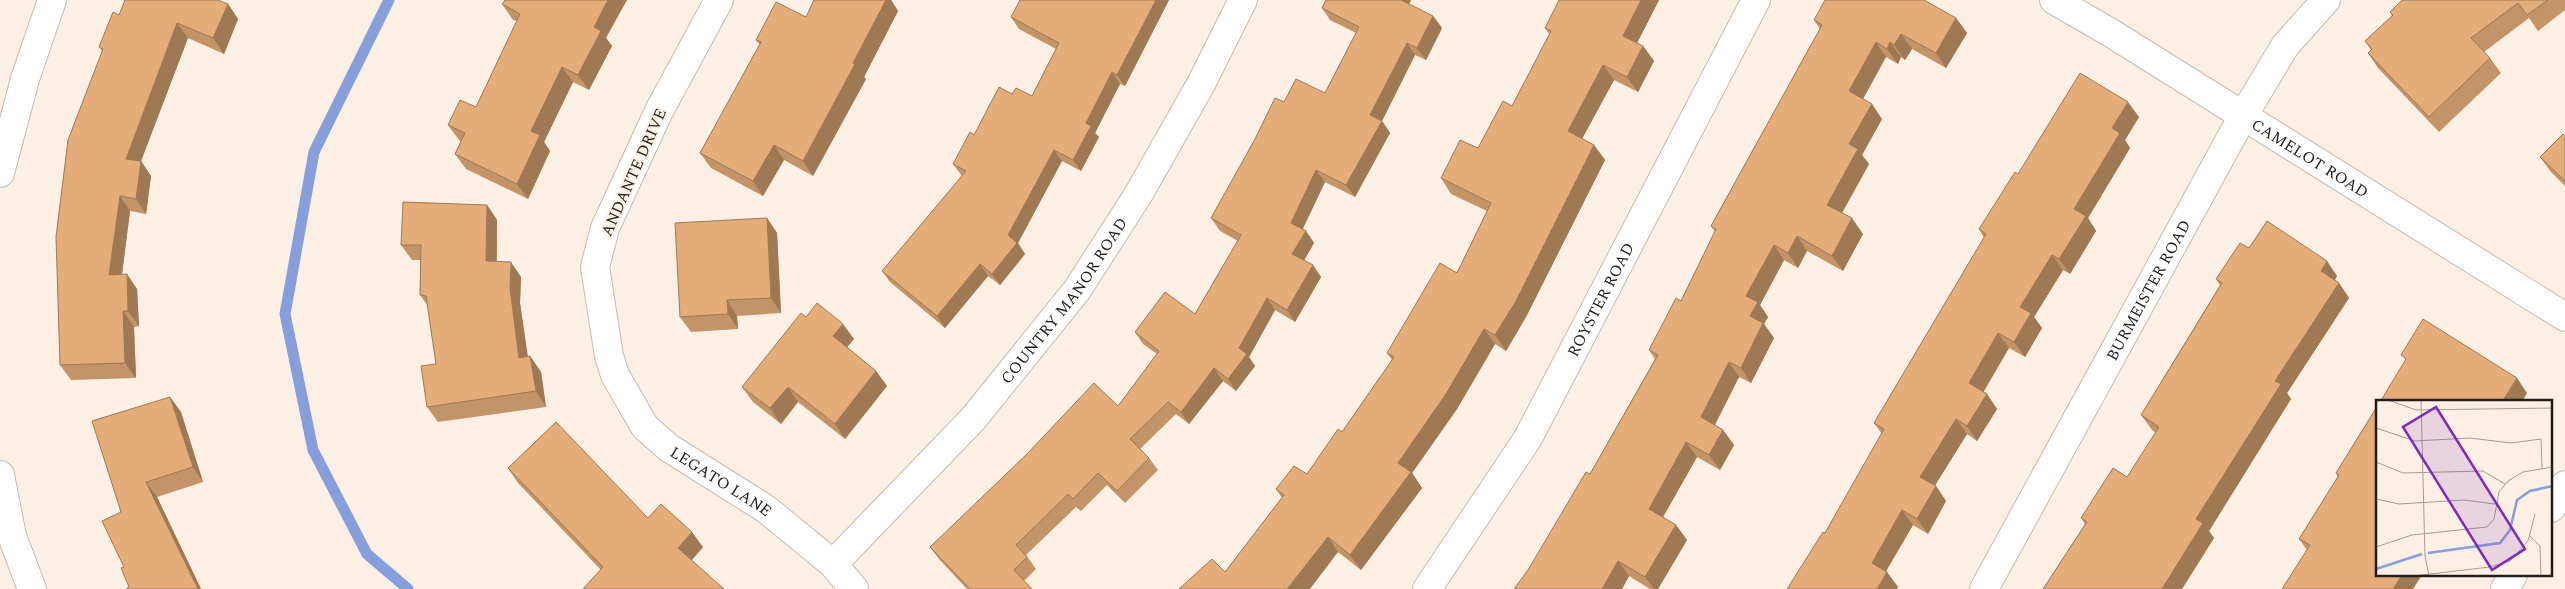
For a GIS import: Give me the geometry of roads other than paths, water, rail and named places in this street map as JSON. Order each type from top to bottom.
[{"type":"street","points":[[0,173],[25,79],[52,0]]},
{"type":"street","name":"ANDANTE DRIVE","points":[[609,356],[595,267],[605,228],[659,111],[719,0]]},
{"type":"street","name":"COUNTRY MANOR ROAD","points":[[833,564],[973,419],[1077,290],[1138,195],[1201,84],[1242,0]]},
{"type":"street","name":"ROYSTER ROAD","points":[[1426,589],[1528,438],[1756,0]]},
{"type":"street","name":"CAMELOT ROAD","points":[[2054,0],[2565,317]]},
{"type":"street","name":"BURMEISTER ROAD","points":[[1984,589],[2243,116],[2285,46],[2326,0]]},
{"type":"street","name":"LEGATO LANE","points":[[609,356],[615,375],[645,427],[669,448],[766,508],[833,564],[854,589]]},
{"type":"street","points":[[0,475],[12,536],[32,589]]},
{"type":"street","points":[[2552,506],[2565,485]]},
{"type":"street","points":[[2505,589],[2512,576]]},
{"type":"waterway","points":[[389,0],[314,152],[285,314],[313,450],[367,554],[408,589]]}]
